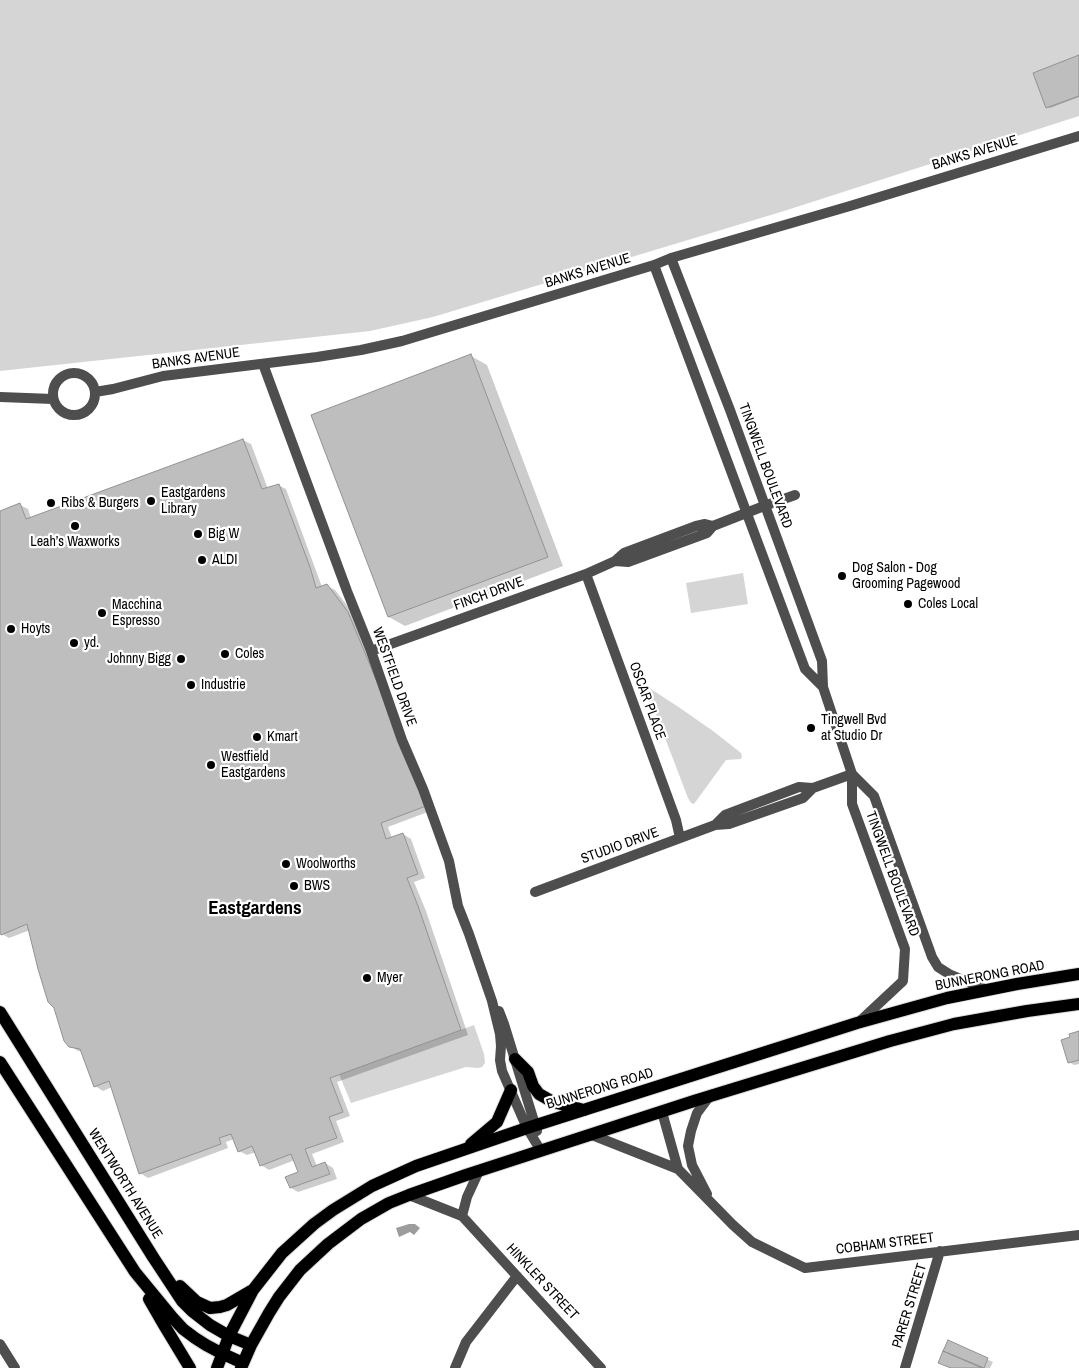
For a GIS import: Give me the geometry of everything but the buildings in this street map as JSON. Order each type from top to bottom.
[{"type":"main road","name":"BUNNERONG ROAD","points":[[217,1368],[228,1336],[253,1290],[282,1253],[314,1224],[333,1210],[381,1182],[416,1166],[531,1126],[857,1023],[947,998],[1079,974]]},
{"type":"main road","points":[[135,1272],[183,1328],[195,1338],[242,1366],[251,1345],[279,1297],[300,1270],[328,1244],[361,1219],[389,1203],[479,1171],[890,1041],[944,1026],[1079,1004]]},
{"type":"main road","name":"WENTWORTH AVENUE","points":[[0,1012],[174,1290],[192,1310],[210,1325],[228,1336],[251,1345]]},
{"type":"main road","points":[[515,1059],[528,1072],[533,1086],[539,1094],[553,1102],[584,1110]]},
{"type":"main road","points":[[0,1062],[135,1272],[190,1368]]},
{"type":"main road","points":[[468,1147],[497,1122],[511,1090]]},
{"type":"main road","points":[[153,1257],[189,1296],[206,1306],[220,1308],[253,1290]]},
{"type":"street","name":"BANKS AVENUE","points":[[95,392],[113,390],[163,376],[361,350],[402,341],[1079,136]]},
{"type":"street","name":"TINGWELL BOULEVARD","points":[[671,258],[730,410],[822,661],[823,687],[852,774],[852,804],[905,950],[903,981],[857,1023]]},
{"type":"street","name":"TINGWELL BOULEVARD","points":[[654,265],[805,669],[823,687]]},
{"type":"street","name":"WESTFIELD DRIVE","points":[[263,364],[347,592],[371,651],[402,740],[423,789],[449,861],[458,906],[492,1002],[502,1046],[500,1060],[502,1071],[531,1126],[541,1151]]},
{"type":"street","points":[[74,373],[86,376],[94,386],[93,405],[81,415],[72,416],[63,413],[57,407],[53,398],[53,392],[58,381],[68,374],[74,373]]},
{"type":"street","points":[[0,397],[53,398]]},
{"type":"street","name":"FINCH DRIVE","points":[[371,651],[586,574],[614,561],[624,553],[696,526],[705,524],[713,526],[795,495]]},
{"type":"street","name":"OSCAR PLACE","points":[[586,574],[676,820],[680,838]]},
{"type":"street","name":"TINGWELL BOULEVARD","points":[[852,774],[874,796],[932,957],[938,967],[949,974],[987,990]]},
{"type":"street","name":"STUDIO DRIVE","points":[[535,892],[715,825],[725,815],[799,787],[813,788],[852,774]]},
{"type":"street","name":"WESTFIELD DRIVE","points":[[492,1002],[499,1011],[504,1024],[515,1059],[531,1126]]},
{"type":"street","name":"COBHAM STREET","points":[[709,1097],[697,1113],[688,1146],[692,1165],[714,1206]]},
{"type":"street","name":"COBHAM STREET","points":[[662,1112],[678,1169]]},
{"type":"street","name":"COBHAM STREET","points":[[592,1135],[678,1169],[752,1242],[805,1268],[1079,1235]]},
{"type":"street","points":[[462,1216],[467,1197],[479,1171]]},
{"type":"street","name":"HINKLER STREET","points":[[409,1195],[462,1216],[601,1368]]},
{"type":"street","name":"PARER STREET","points":[[905,1368],[940,1252]]},
{"type":"street","points":[[455,1368],[466,1342],[517,1276]]},
{"type":"street","points":[[0,1344],[15,1368]]},
{"type":"shaded area","points":[[0,0],[1079,0],[1079,116],[784,211],[433,317],[370,331],[0,371]]},
{"type":"shaded area","points":[[743,573],[748,604],[691,613],[686,583]]},
{"type":"shaded area","points":[[651,689],[680,708],[741,753],[741,759],[726,760],[694,804],[688,798],[647,691]]},
{"type":"shaded area","points":[[474,1025],[484,1054],[485,1063],[482,1067],[466,1067],[351,1103],[339,1074]]},
{"type":"shaded area","points":[[415,1224],[420,1228],[414,1235],[410,1232],[399,1237],[396,1228]]},
{"type":"place","name":"Eastgardens Library","points":[[151,501]]},
{"type":"place","name":"Ribs & Burgers","points":[[51,503]]},
{"type":"place","name":"Leah’s Waxworks","points":[[75,526]]},
{"type":"place","name":"Big W","points":[[198,534]]},
{"type":"place","name":"ALDI","points":[[202,560]]},
{"type":"place","name":"Dog Salon - Dog Grooming Pagewood","points":[[842,576]]},
{"type":"place","name":"Coles Local","points":[[908,604]]},
{"type":"place","name":"Macchina Espresso","points":[[102,613]]},
{"type":"place","name":"Hoyts","points":[[11,629]]},
{"type":"place","name":"yd.","points":[[74,643]]},
{"type":"place","name":"Coles","points":[[225,654]]},
{"type":"place","name":"Johnny Bigg","points":[[181,659]]},
{"type":"place","name":"Industrie","points":[[191,685]]},
{"type":"place","name":"Tingwell Bvd at Studio Dr","points":[[811,728]]},
{"type":"place","name":"Kmart","points":[[257,737]]},
{"type":"place","name":"Westfield Eastgardens","points":[[211,765]]},
{"type":"place","name":"Woolworths","points":[[286,864]]},
{"type":"place","name":"BWS","points":[[294,886]]},
{"type":"place","name":"Myer","points":[[367,978]]},
{"type":"district","name":"Eastgardens","points":[[255,909]]}]
